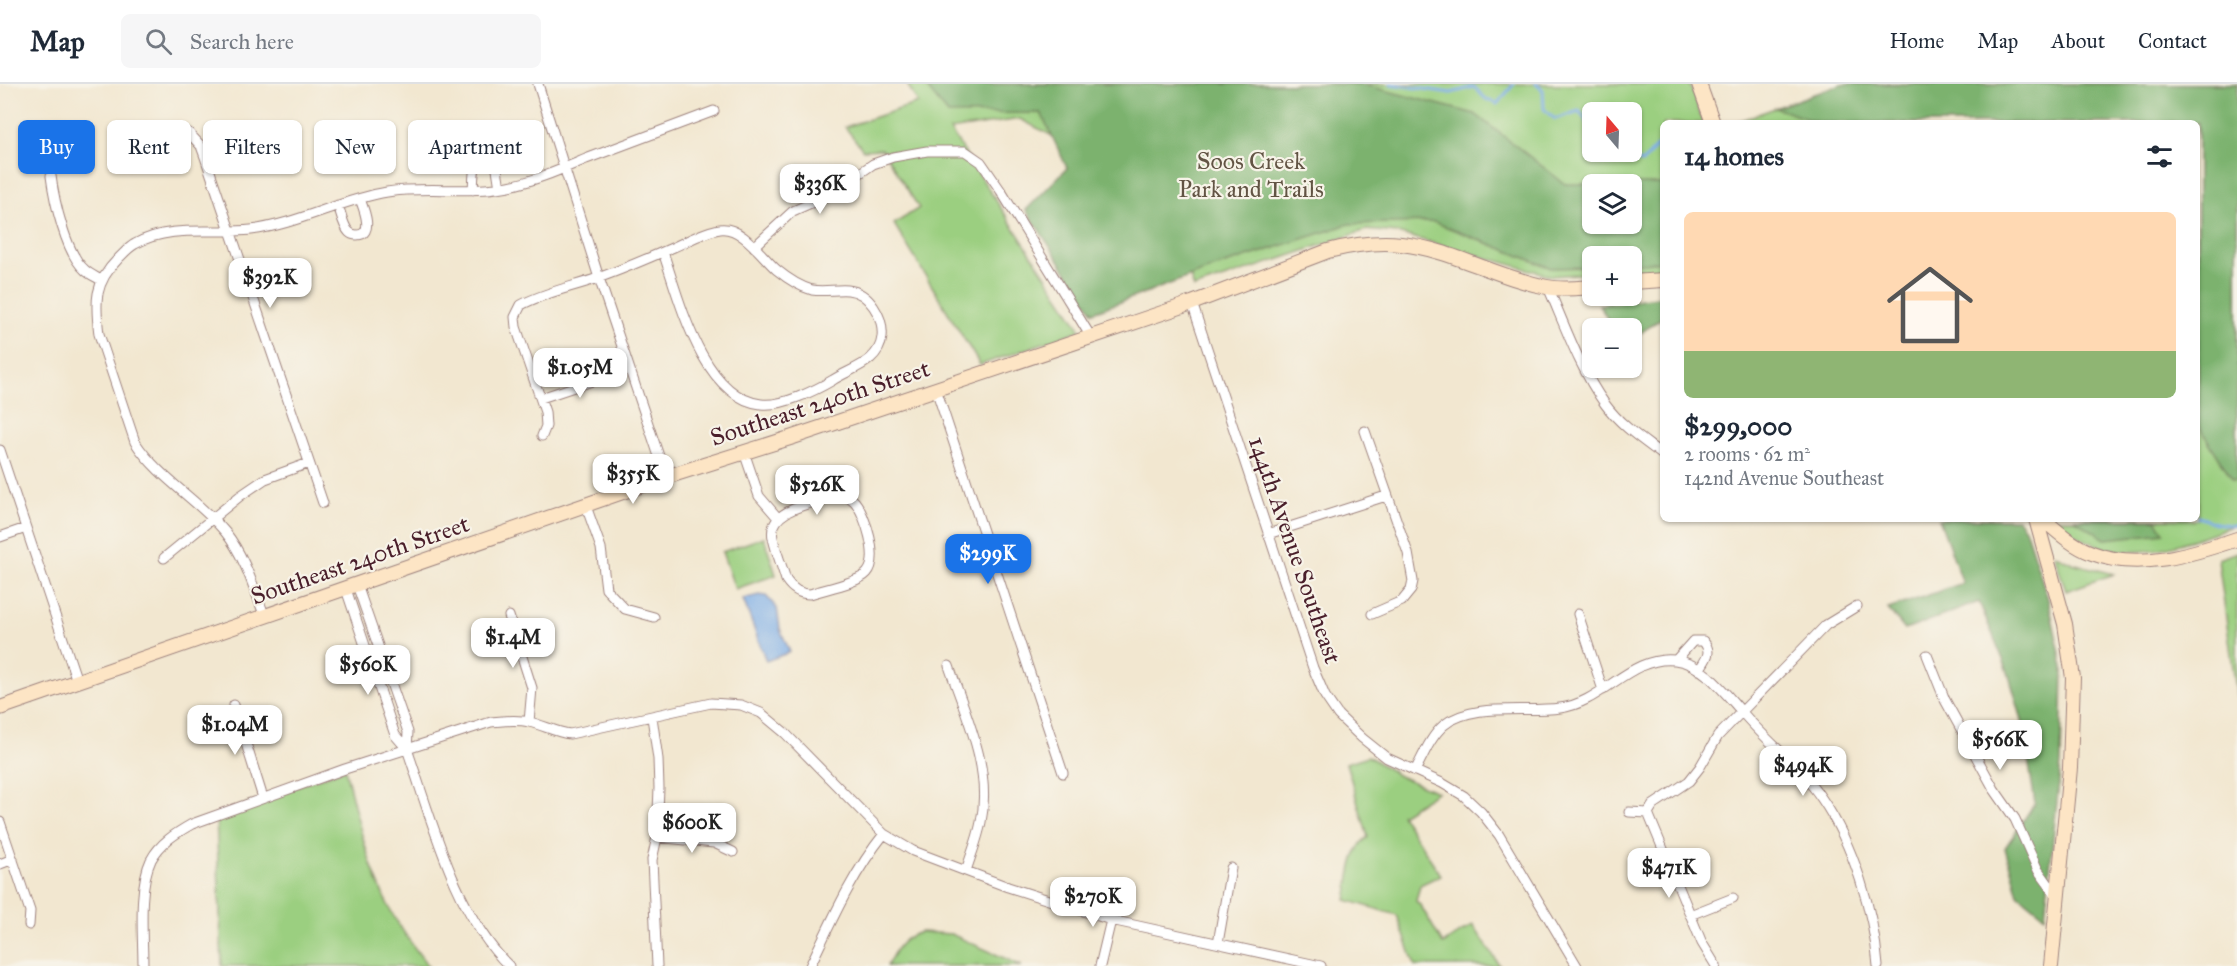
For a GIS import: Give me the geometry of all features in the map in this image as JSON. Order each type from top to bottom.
[{"type":"main road","points":[[1699,84],[1712,120]]},
{"type":"main road","name":"Southeast 240th Street","points":[[0,708],[666,477],[1192,303],[1328,251],[1350,245],[1379,243],[1422,248],[1516,279],[1548,287],[1582,287]]},
{"type":"main road","points":[[1642,281],[1660,280]]},
{"type":"main road","points":[[2037,522],[2065,624],[2072,671],[2072,750],[2051,966]]},
{"type":"main road","points":[[2046,522],[2066,539],[2081,548],[2118,559],[2160,559],[2191,553],[2237,539]]},
{"type":"street","points":[[538,84],[563,168],[666,477]]},
{"type":"street","points":[[265,617],[239,553],[228,535],[213,518],[145,457],[135,442],[99,334],[97,299],[101,280],[132,245],[151,236],[170,232],[230,232],[286,222],[387,192],[472,190],[512,186],[714,111]]},
{"type":"street","points":[[191,135],[206,156],[323,503]]},
{"type":"street","points":[[754,247],[793,211],[827,196],[873,164],[893,157],[948,150],[965,151],[981,162],[1091,337]]},
{"type":"street","points":[[472,190],[475,169],[478,160],[483,156],[489,156],[493,160],[500,187]]},
{"type":"street","points":[[51,176],[54,200],[75,260],[85,271],[101,280]]},
{"type":"street","points":[[338,205],[349,232],[360,235],[365,232],[367,219],[360,199]]},
{"type":"street","points":[[542,436],[546,419],[541,398],[516,327],[515,317],[521,305],[599,278],[663,252],[720,229],[729,229],[740,234],[788,280],[801,287],[816,290],[850,290],[859,293],[870,302],[880,316],[882,338],[876,353],[866,363],[818,389],[764,405],[744,399],[728,389],[705,359],[694,338],[663,252]]},
{"type":"street","points":[[1548,287],[1578,356],[1604,403],[1625,427],[1660,453]]},
{"type":"street","name":"144th Avenue Southeast","points":[[1192,303],[1313,668],[1325,696],[1338,715],[1387,758],[1442,783],[1464,796],[1481,812],[1499,835],[1577,966]]},
{"type":"street","points":[[541,398],[610,375]]},
{"type":"street","points":[[936,389],[1063,773]]},
{"type":"street","points":[[1365,431],[1386,496],[1408,553],[1413,580],[1411,590],[1402,601],[1372,614]]},
{"type":"street","points":[[0,450],[77,681]]},
{"type":"street","points":[[744,452],[759,496],[778,518]]},
{"type":"street","points":[[164,558],[240,496],[265,480],[309,463]]},
{"type":"street","points":[[834,496],[850,497],[860,509],[873,550],[872,565],[862,577],[810,594],[802,594],[786,580],[772,537],[772,529],[778,518],[788,511],[834,496]]},
{"type":"street","points":[[1268,534],[1386,496]]},
{"type":"street","points":[[586,506],[601,548],[606,589],[626,609],[654,616]]},
{"type":"street","points":[[0,537],[26,528]]},
{"type":"street","points":[[352,587],[395,735],[407,749],[460,894],[482,935],[509,966]]},
{"type":"street","points":[[1648,813],[1653,805],[1689,781],[1718,736],[1826,625],[1857,606]]},
{"type":"street","points":[[1578,614],[1603,690]]},
{"type":"street","points":[[509,616],[532,688],[530,722]]},
{"type":"street","points":[[1676,660],[1693,641],[1703,641],[1708,648],[1709,656],[1699,670]]},
{"type":"street","points":[[1927,655],[1945,700],[1994,789],[2015,819],[2038,870],[2057,896]]},
{"type":"street","points":[[1415,771],[1433,738],[1444,725],[1458,717],[1474,712],[1561,708],[1592,698],[1630,671],[1648,663],[1676,660],[1690,664],[1731,698],[1741,712],[1792,763],[1822,798],[1838,827],[1868,904],[1875,934],[1878,966]]},
{"type":"street","points":[[949,666],[983,771],[984,796],[981,822],[966,871]]},
{"type":"street","points":[[143,966],[145,882],[151,861],[161,846],[175,833],[192,824],[490,722],[512,720],[530,722],[560,733],[570,734],[723,702],[741,705],[761,713],[785,733],[884,834],[913,850],[1008,887],[1111,920],[1321,966]]},
{"type":"street","points":[[234,705],[263,798]]},
{"type":"street","points":[[652,717],[658,759],[657,837],[652,860],[657,966]]},
{"type":"street","points":[[1629,812],[1648,813]]},
{"type":"street","points":[[1648,813],[1702,944],[1716,966]]},
{"type":"street","points":[[0,822],[30,911],[29,925]]},
{"type":"street","points":[[810,966],[848,887],[868,854],[884,834]]},
{"type":"street","points":[[657,837],[714,843],[733,852]]},
{"type":"street","points":[[0,864],[13,859]]},
{"type":"street","points":[[1218,943],[1231,868]]},
{"type":"street","points":[[1690,915],[1733,898]]},
{"type":"street","points":[[1100,966],[1111,920]]},
{"type":"green space","name":"Soos Creek Park and Trails","points":[[907,84],[1690,84],[1702,120],[1660,120],[1660,269],[1642,270],[1642,246],[1582,246],[1582,274],[1552,276],[1397,233],[1366,230],[1194,288],[1145,145],[1060,140],[1020,119],[950,130],[1081,330],[980,365],[894,224],[919,208],[882,149],[863,150],[845,127],[918,103]]},
{"type":"green space","name":"Soos Creek Park and Trails","points":[[924,84],[1361,84],[1475,114],[1565,184],[1582,184],[1582,234],[1642,234],[1642,184],[1660,184],[1660,261],[1642,263],[1642,246],[1582,246],[1582,267],[1551,268],[1434,222],[1349,224],[1216,267],[1093,312],[1026,210],[1067,168],[1041,113],[948,114]]},
{"type":"green space","points":[[1842,84],[2237,84],[2237,524],[2165,548],[2121,551],[2099,546],[2057,522],[2200,522],[2200,120],[1741,120]]},
{"type":"green space","points":[[1842,84],[2237,84],[2237,479],[2233,480],[2200,428],[2200,120],[1810,120],[1775,108]]},
{"type":"green space","points":[[1660,296],[1660,319],[1642,332],[1642,318],[1607,318],[1600,306],[1642,306],[1642,299]]},
{"type":"green space","points":[[1940,522],[2020,522],[2025,528],[2048,599],[2063,667],[2061,763],[2045,916],[2018,894],[2005,848],[2035,803],[2022,720],[2007,669],[1979,602],[1905,630],[1888,609],[1963,583]]},
{"type":"green space","points":[[2079,522],[2158,522],[2164,533],[2105,539]]},
{"type":"green space","points":[[764,537],[776,575],[735,589],[722,552]]},
{"type":"green space","points":[[2237,552],[2237,698],[2218,559]]},
{"type":"green space","points":[[2054,554],[2072,563],[2114,574],[2066,591]]},
{"type":"green space","points":[[1368,756],[1399,776],[1437,792],[1401,815],[1441,875],[1420,885],[1416,901],[1443,944],[1473,925],[1500,966],[1415,966],[1397,915],[1346,900],[1355,857],[1362,842],[1368,837],[1346,763]]},
{"type":"green space","points":[[345,769],[363,840],[381,891],[397,922],[428,966],[222,966],[216,815]]},
{"type":"green space","points":[[921,932],[951,934],[1022,966],[887,966],[900,944]]},
{"type":"water","points":[[759,595],[766,596],[777,608],[780,629],[790,652],[766,661],[743,599]]},
{"type":"waterway","points":[[1391,84],[1451,93],[1474,87],[1486,99],[1497,104],[1514,84]]},
{"type":"waterway","points":[[1536,84],[1543,90],[1544,109],[1555,119],[1579,111],[1582,115]]},
{"type":"waterway","points":[[1640,162],[1642,163],[1660,145]]},
{"type":"waterway","points":[[2200,518],[2215,523],[2237,526]]}]
